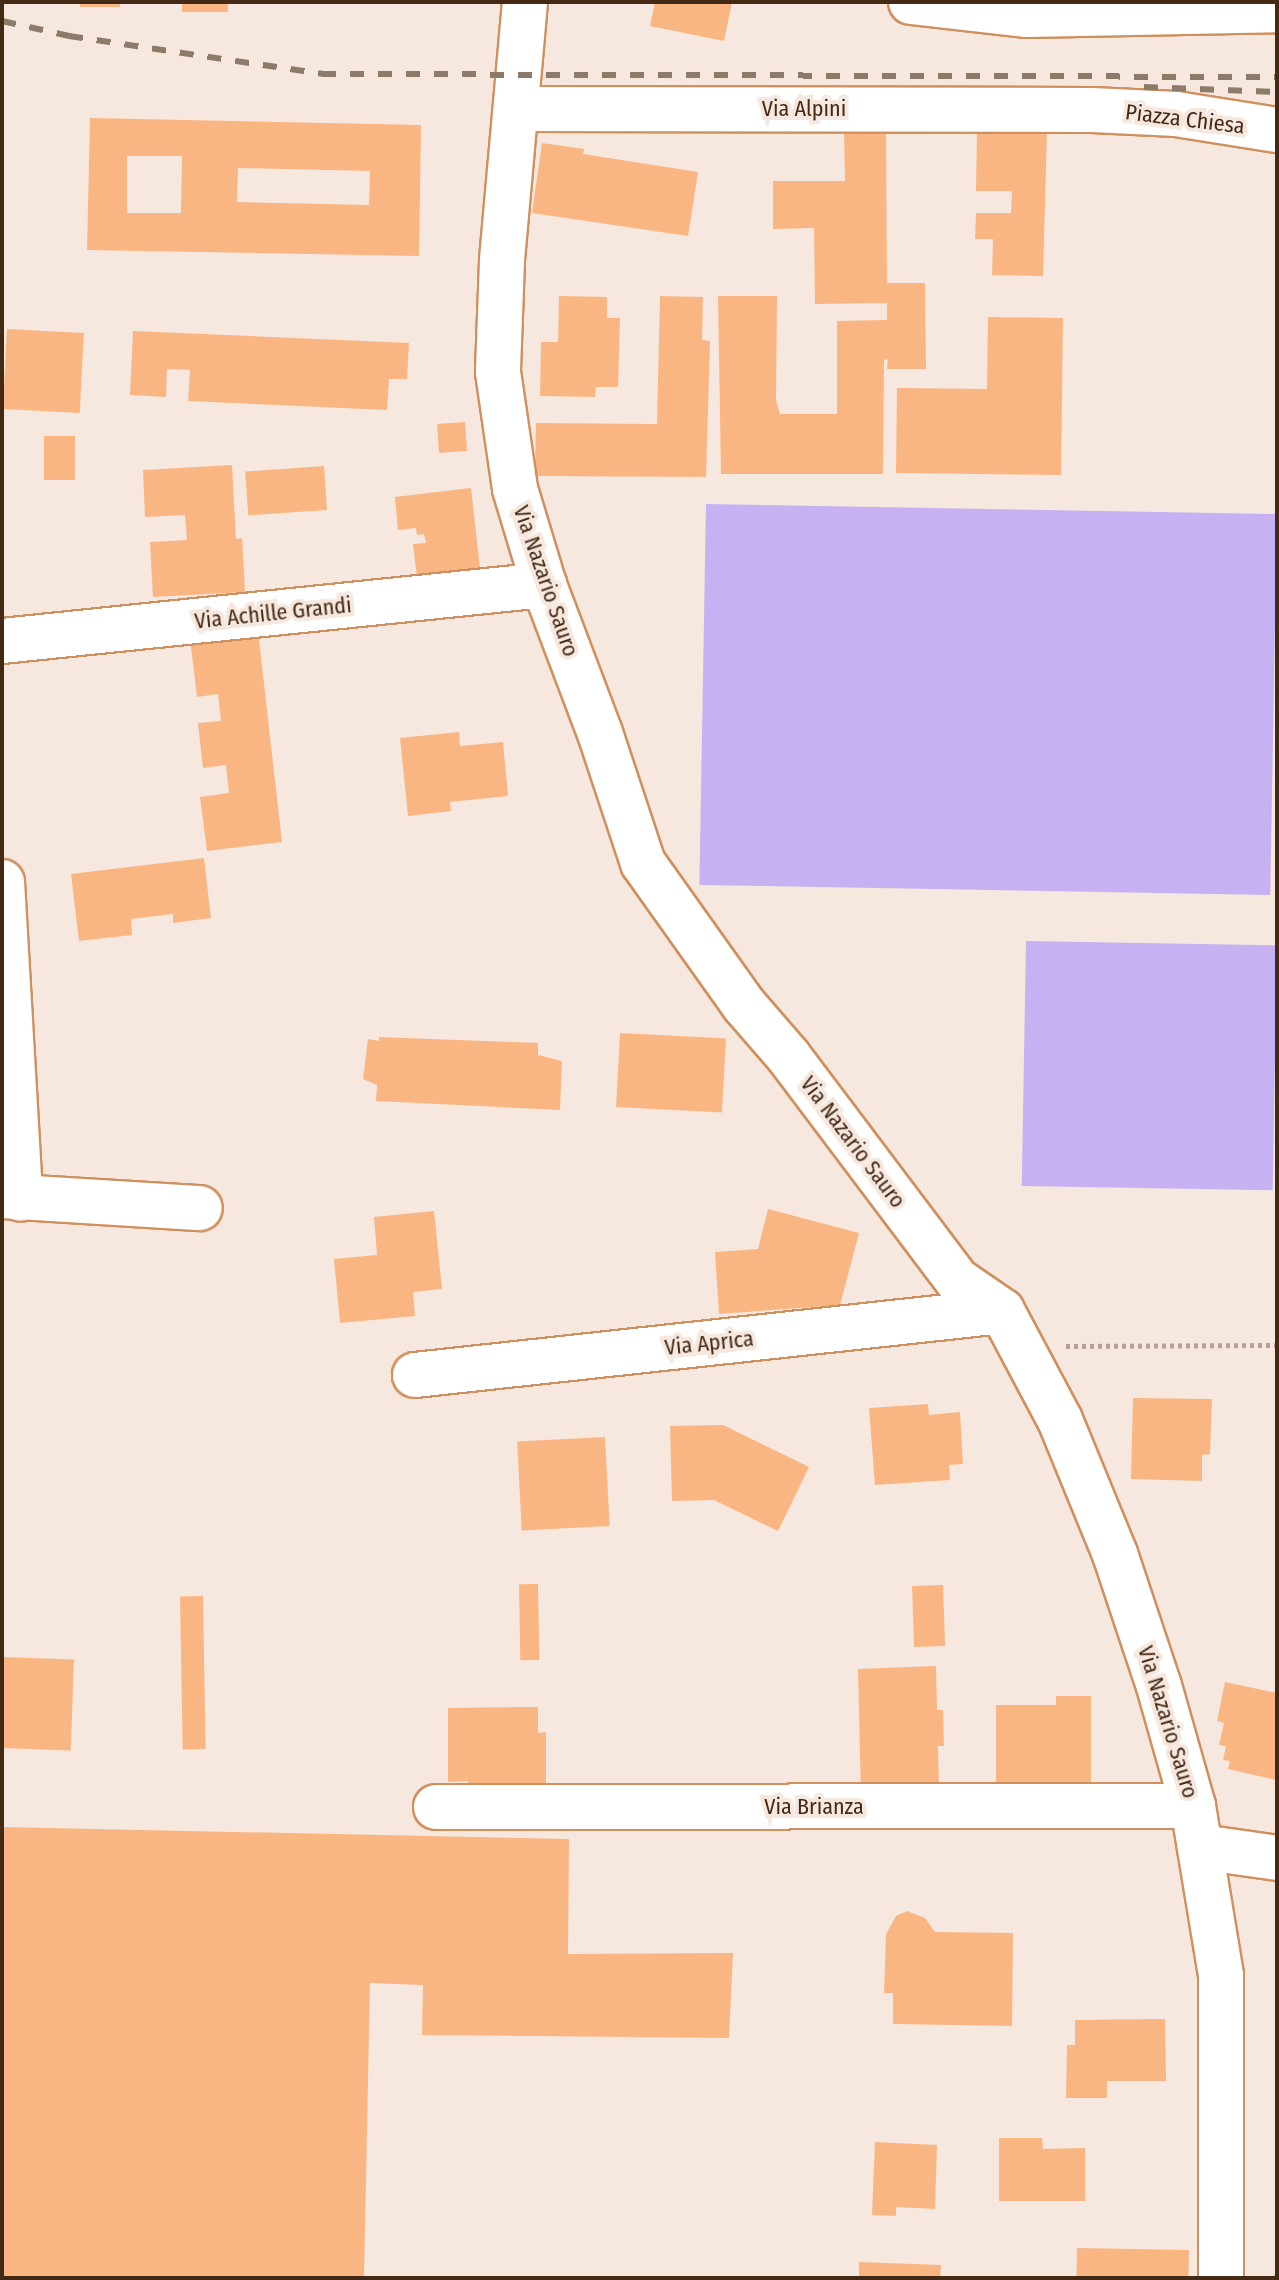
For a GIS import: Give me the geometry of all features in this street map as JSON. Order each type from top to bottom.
[{"type":"street","name":"Via Nazario Sauro","points":[[525,2],[502,261],[498,372],[515,489],[544,585],[600,733],[643,863],[744,1005],[789,1057],[957,1280],[1012,1329],[1060,1420],[1115,1554],[1159,1686],[1197,1826],[1221,1975],[1221,2278]]},
{"type":"street","points":[[911,2],[1027,15],[1277,10]]},
{"type":"street","name":"Via Alpini","points":[[516,109],[1092,110]]},
{"type":"street","name":"Piazza Chiesa","points":[[1092,110],[1176,114],[1277,130]]},
{"type":"street","name":"Via Achille Grandi","points":[[2,641],[544,585]]},
{"type":"street","points":[[2,882],[11,1197],[200,1208]]},
{"type":"street","name":"Via Aprica","points":[[415,1375],[1012,1329]]},
{"type":"street","name":"Via Brianza","points":[[436,1807],[1197,1826],[1277,1858]]},
{"type":"path","points":[[1012,1329],[1277,1345]]},
{"type":"shaded area","points":[[706,504],[1277,514],[1270,895],[699,885]]},
{"type":"shaded area","points":[[1026,941],[1277,945],[1273,1190],[1022,1186]]},
{"type":"building","points":[[80,2],[120,2],[120,7],[80,7]]},
{"type":"building","points":[[182,2],[228,2],[228,12],[182,12]]},
{"type":"building","points":[[655,2],[732,2],[724,41],[650,26]]},
{"type":"building","points":[[90,118],[421,125],[419,256],[87,250]],"holes":[[[127,156],[182,156],[181,213],[127,213]],[[238,168],[370,171],[369,205],[237,202]]]},
{"type":"building","points":[[977,129],[1047,131],[1043,276],[992,275],[993,239],[975,239],[976,213],[1011,213],[1012,191],[976,191]]},
{"type":"building","points":[[844,132],[886,132],[887,283],[925,283],[926,369],[887,369],[888,359],[884,360],[883,474],[721,474],[718,296],[777,296],[776,400],[780,414],[837,414],[837,321],[887,320],[887,303],[815,304],[814,228],[773,229],[773,181],[845,181]]},
{"type":"building","points":[[542,143],[584,149],[583,154],[698,172],[688,236],[532,213]]},
{"type":"building","points":[[559,296],[607,297],[607,318],[620,318],[618,387],[596,387],[595,397],[540,396],[541,342],[558,342]]},
{"type":"building","points":[[660,296],[703,297],[702,340],[710,341],[706,477],[535,476],[536,423],[657,424]]},
{"type":"building","points":[[988,317],[1063,318],[1061,475],[896,473],[897,388],[987,389]]},
{"type":"building","points":[[7,329],[84,333],[80,413],[3,409]]},
{"type":"building","points":[[133,331],[409,343],[407,379],[389,379],[387,410],[188,401],[190,370],[167,369],[166,397],[130,395]]},
{"type":"building","points":[[465,422],[467,451],[439,453],[437,424]]},
{"type":"building","points":[[44,436],[75,436],[75,480],[44,480]]},
{"type":"building","points":[[232,465],[236,539],[242,538],[245,592],[153,597],[150,542],[187,540],[185,515],[145,517],[143,470]]},
{"type":"building","points":[[324,466],[327,510],[248,515],[245,472]]},
{"type":"building","points":[[471,488],[482,587],[419,594],[413,544],[426,543],[424,534],[417,535],[416,528],[398,530],[395,497]]},
{"type":"building","points":[[258,631],[282,842],[207,851],[200,797],[229,793],[226,765],[203,768],[198,723],[221,721],[218,694],[197,697],[190,639]]},
{"type":"building","points":[[459,732],[460,746],[503,742],[508,796],[450,802],[451,811],[408,816],[400,738]]},
{"type":"building","points":[[204,858],[211,918],[173,923],[173,914],[131,919],[132,935],[79,941],[71,874]]},
{"type":"building","points":[[620,1033],[726,1039],[722,1112],[616,1107]]},
{"type":"building","points":[[379,1037],[538,1043],[538,1055],[562,1061],[560,1110],[376,1101],[377,1085],[363,1079],[368,1039],[379,1041]]},
{"type":"building","points":[[768,1209],[859,1233],[840,1305],[719,1314],[715,1252],[758,1249]]},
{"type":"building","points":[[434,1211],[442,1289],[413,1292],[415,1316],[340,1323],[334,1259],[377,1255],[374,1217]]},
{"type":"building","points":[[1133,1398],[1212,1399],[1210,1454],[1202,1455],[1202,1481],[1131,1479]]},
{"type":"building","points":[[928,1404],[929,1415],[960,1412],[963,1464],[949,1465],[950,1480],[875,1485],[869,1408]]},
{"type":"building","points":[[723,1425],[809,1467],[778,1531],[714,1500],[672,1501],[670,1426]]},
{"type":"building","points":[[605,1437],[610,1526],[522,1530],[517,1442]]},
{"type":"building","points":[[519,1584],[538,1584],[539,1660],[520,1660]]},
{"type":"building","points":[[943,1585],[945,1646],[914,1647],[912,1586]]},
{"type":"building","points":[[180,1596],[203,1596],[206,1749],[183,1749]]},
{"type":"building","points":[[2,1657],[74,1660],[71,1750],[2,1748]]},
{"type":"building","points":[[936,1666],[937,1710],[943,1710],[944,1746],[938,1746],[939,1793],[861,1795],[858,1669]]},
{"type":"building","points":[[1225,1682],[1277,1693],[1276,1780],[1228,1769],[1230,1761],[1223,1760],[1226,1746],[1219,1745],[1224,1723],[1217,1721]]},
{"type":"building","points":[[1056,1696],[1091,1696],[1091,1786],[996,1782],[996,1705],[1056,1705]]},
{"type":"building","points":[[538,1707],[538,1733],[546,1732],[546,1784],[468,1786],[468,1781],[448,1782],[448,1708]]},
{"type":"building","points":[[2,1827],[569,1839],[568,1954],[733,1953],[729,2038],[422,2035],[423,1985],[370,1983],[364,2278],[2,2278]]},
{"type":"building","points":[[907,1911],[925,1918],[935,1932],[1013,1933],[1012,2026],[893,2024],[893,1993],[884,1993],[886,1934],[896,1916]]},
{"type":"building","points":[[1165,2019],[1166,2081],[1107,2081],[1107,2098],[1066,2098],[1067,2045],[1075,2045],[1075,2020]]},
{"type":"building","points":[[999,2138],[1042,2138],[1043,2149],[1085,2148],[1085,2201],[999,2201]]},
{"type":"building","points":[[875,2142],[937,2145],[935,2209],[896,2207],[896,2216],[872,2215]]},
{"type":"building","points":[[1077,2248],[1189,2250],[1188,2278],[1076,2278]]},
{"type":"building","points":[[859,2262],[941,2265],[940,2278],[859,2278]]},
{"type":"railway","points":[[2,21],[69,36],[322,74],[1277,77]]},
{"type":"railway","points":[[1144,87],[1277,92]]}]
